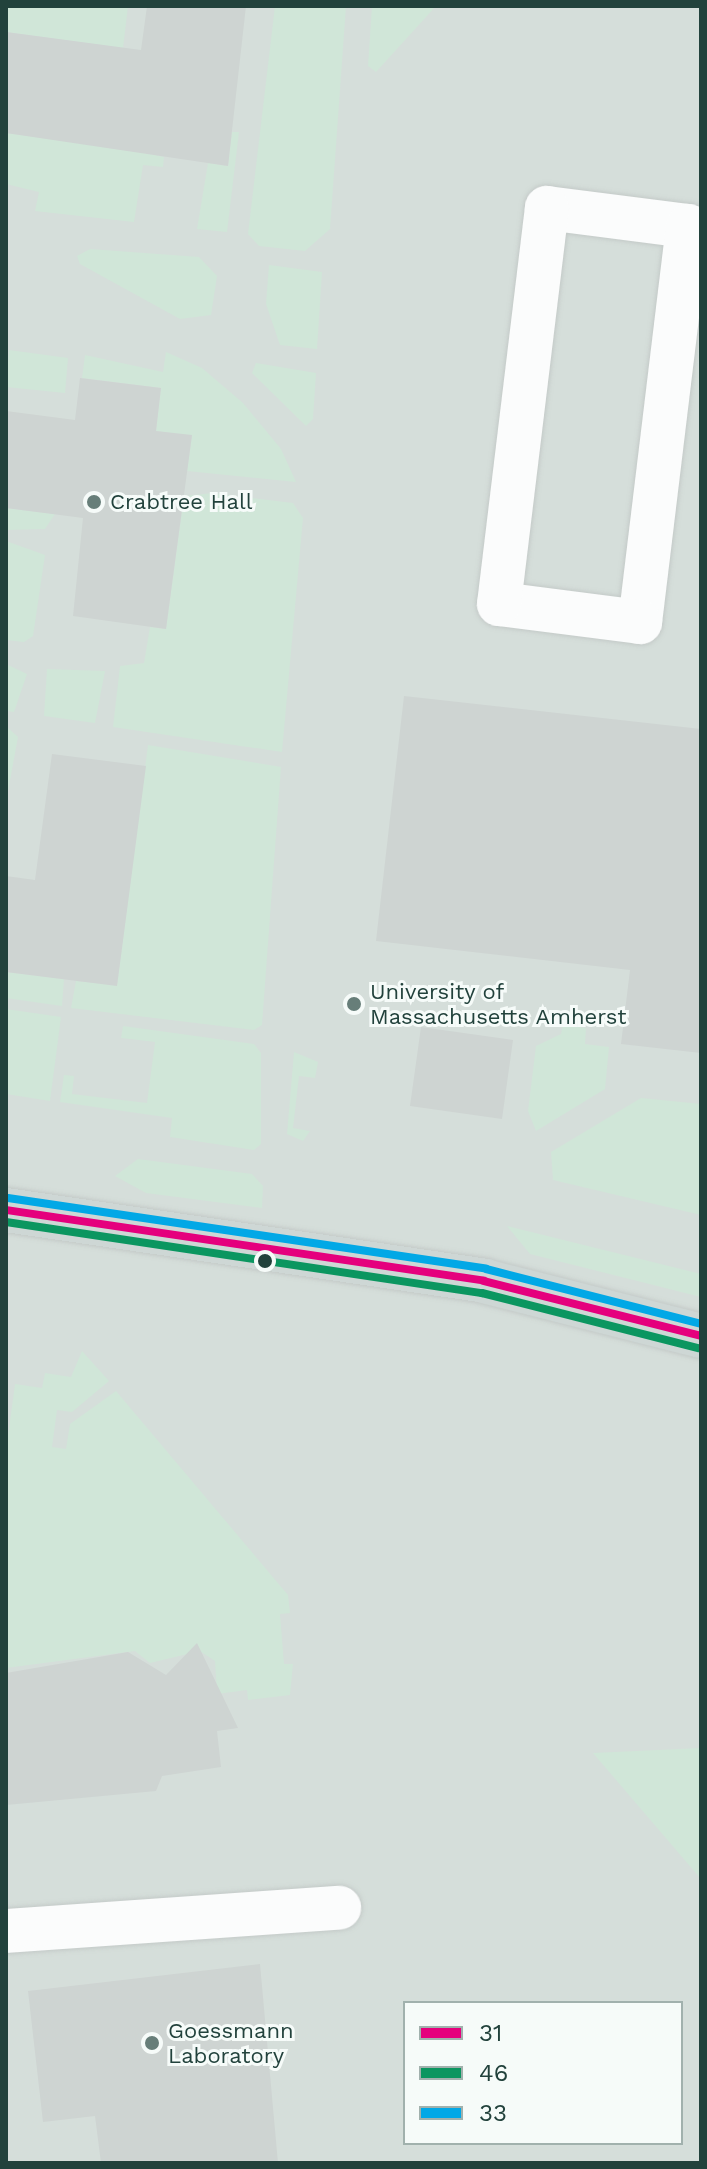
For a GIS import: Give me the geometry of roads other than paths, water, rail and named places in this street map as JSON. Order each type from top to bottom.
[{"type":"main road","points":[[6,1210],[484,1281],[701,1336]]},
{"type":"lane","points":[[547,208],[688,226],[688,338],[640,622],[499,604],[547,208]]},
{"type":"lane","points":[[6,1931],[339,1908]]},
{"type":"place","name":"Crabtree Hall","points":[[94,502]]},
{"type":"place","name":"University of Massachusetts Amherst","points":[[354,1004]]},
{"type":"place","name":"Goessmann Laboratory","points":[[152,2043]]}]
